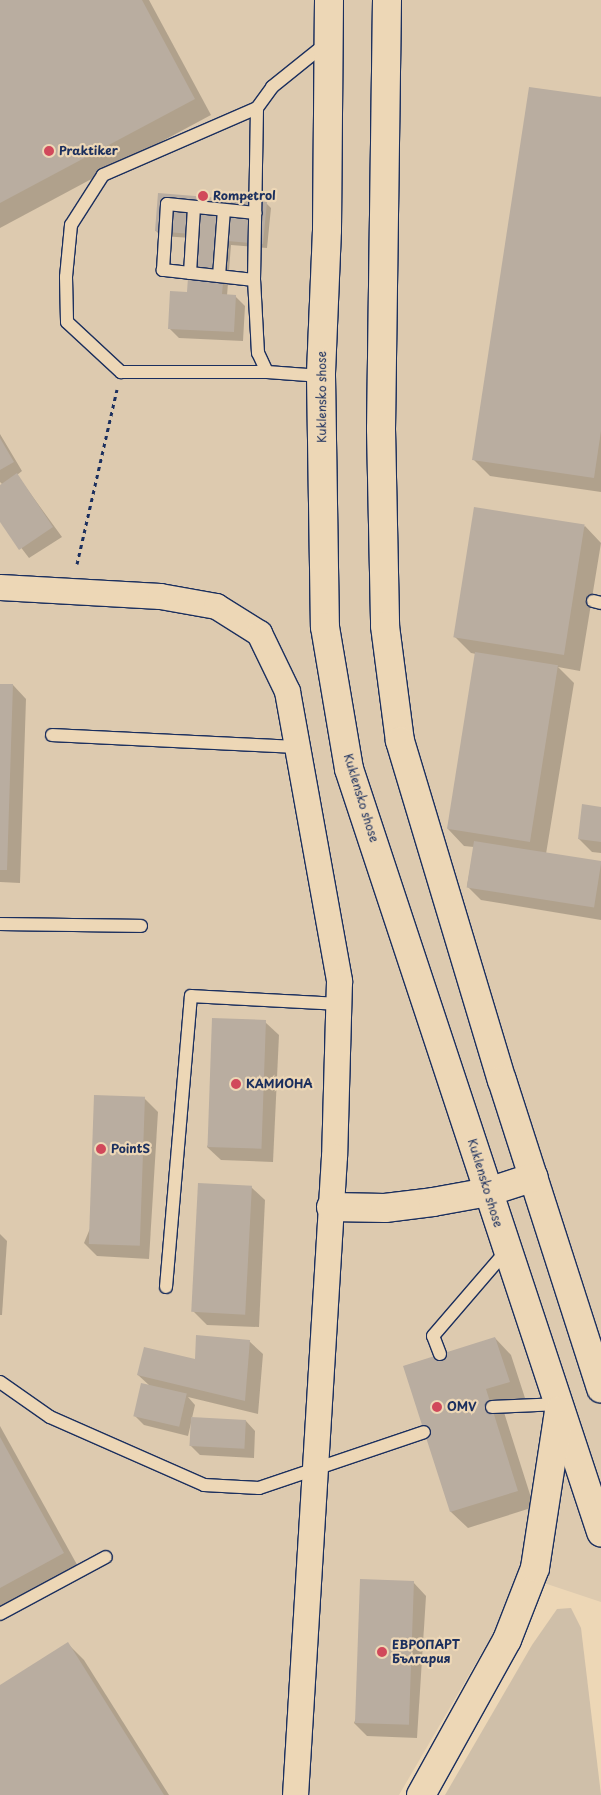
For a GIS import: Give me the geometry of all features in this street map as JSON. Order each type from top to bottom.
[{"type":"main road","name":"Kuklensko shose","points":[[329,0],[327,230],[321,376],[326,627],[349,768],[601,1532]]},
{"type":"main road","points":[[387,0],[381,429],[385,626],[400,741],[601,1389]]},
{"type":"main road","points":[[331,1207],[385,1208],[488,1192],[534,1177]]},
{"type":"main road","points":[[421,1795],[507,1640],[535,1568],[560,1404]]},
{"type":"street","points":[[0,586],[71,592],[160,596],[216,606],[259,632],[287,691],[339,981],[331,1207],[313,1472],[295,1795]]},
{"type":"lane","points":[[321,376],[267,372],[121,372],[67,322],[66,277],[71,225],[103,175],[257,108],[272,87],[328,42]]},
{"type":"lane","points":[[257,108],[254,280],[258,353],[267,372]]},
{"type":"lane","points":[[254,280],[163,270],[167,204],[256,213]]},
{"type":"lane","points":[[190,273],[194,207]]},
{"type":"lane","points":[[219,276],[224,210]]},
{"type":"lane","points":[[52,736],[296,747]]},
{"type":"lane","points":[[0,924],[141,926]]},
{"type":"lane","points":[[166,1287],[191,996],[339,1004]]},
{"type":"lane","points":[[440,1354],[433,1336],[507,1250]]},
{"type":"lane","points":[[0,1382],[50,1417],[204,1485],[259,1488],[313,1472],[424,1432]]},
{"type":"lane","points":[[492,1407],[560,1404]]},
{"type":"lane","points":[[0,1614],[106,1557]]},
{"type":"path","points":[[71,592],[121,372]]},
{"type":"shaded area","points":[[0,0],[601,0],[601,1602],[526,1577],[399,1795],[0,1795]]},
{"type":"shaded area","points":[[571,1608],[581,1628],[601,1795],[445,1795],[532,1645],[557,1609]]},
{"type":"building","name":"Praktiker","points":[[0,0],[142,0],[195,99],[0,203]]},
{"type":"building","points":[[529,87],[601,97],[601,431],[594,478],[472,460]]},
{"type":"building","points":[[158,193],[267,202],[263,244],[227,241],[222,294],[236,295],[234,332],[168,329],[170,291],[187,292],[191,234],[155,231]]},
{"type":"building","points":[[0,438],[14,462],[0,470]]},
{"type":"building","points":[[17,473],[53,527],[19,550],[0,522],[0,485]]},
{"type":"building","points":[[474,507],[585,525],[564,655],[453,637]]},
{"type":"building","points":[[475,652],[558,665],[530,842],[447,829]]},
{"type":"building","points":[[0,684],[13,684],[7,870],[0,870]]},
{"type":"building","points":[[582,804],[601,807],[601,842],[578,839]]},
{"type":"building","points":[[474,841],[601,861],[594,908],[467,887]]},
{"type":"building","name":"КАМИОНА","points":[[212,1018],[266,1020],[261,1149],[207,1147]]},
{"type":"building","points":[[94,1095],[145,1097],[140,1246],[89,1244]]},
{"type":"building","points":[[198,1183],[252,1186],[245,1315],[191,1312]]},
{"type":"building","points":[[196,1335],[250,1340],[245,1401],[137,1375],[144,1347],[195,1359]]},
{"type":"building","points":[[495,1337],[510,1382],[486,1389],[518,1491],[450,1512],[403,1366]]},
{"type":"building","points":[[141,1383],[187,1394],[179,1427],[133,1416]]},
{"type":"building","points":[[191,1417],[246,1420],[244,1449],[189,1446]]},
{"type":"building","points":[[0,1437],[64,1553],[0,1588]]},
{"type":"building","name":"ЕВРОПАРТ България","points":[[360,1579],[414,1581],[409,1725],[355,1723]]},
{"type":"building","points":[[68,1642],[164,1795],[0,1795],[0,1685]]},
{"type":"place","name":"Praktiker","points":[[49,151]]},
{"type":"place","name":"Rompetrol","points":[[203,196]]},
{"type":"place","name":"КАМИОНА","points":[[236,1084]]},
{"type":"place","name":"PointS","points":[[101,1149]]},
{"type":"place","name":"OMV","points":[[437,1407]]},
{"type":"place","name":"ЕВРОПАРТ България","points":[[382,1652]]}]
